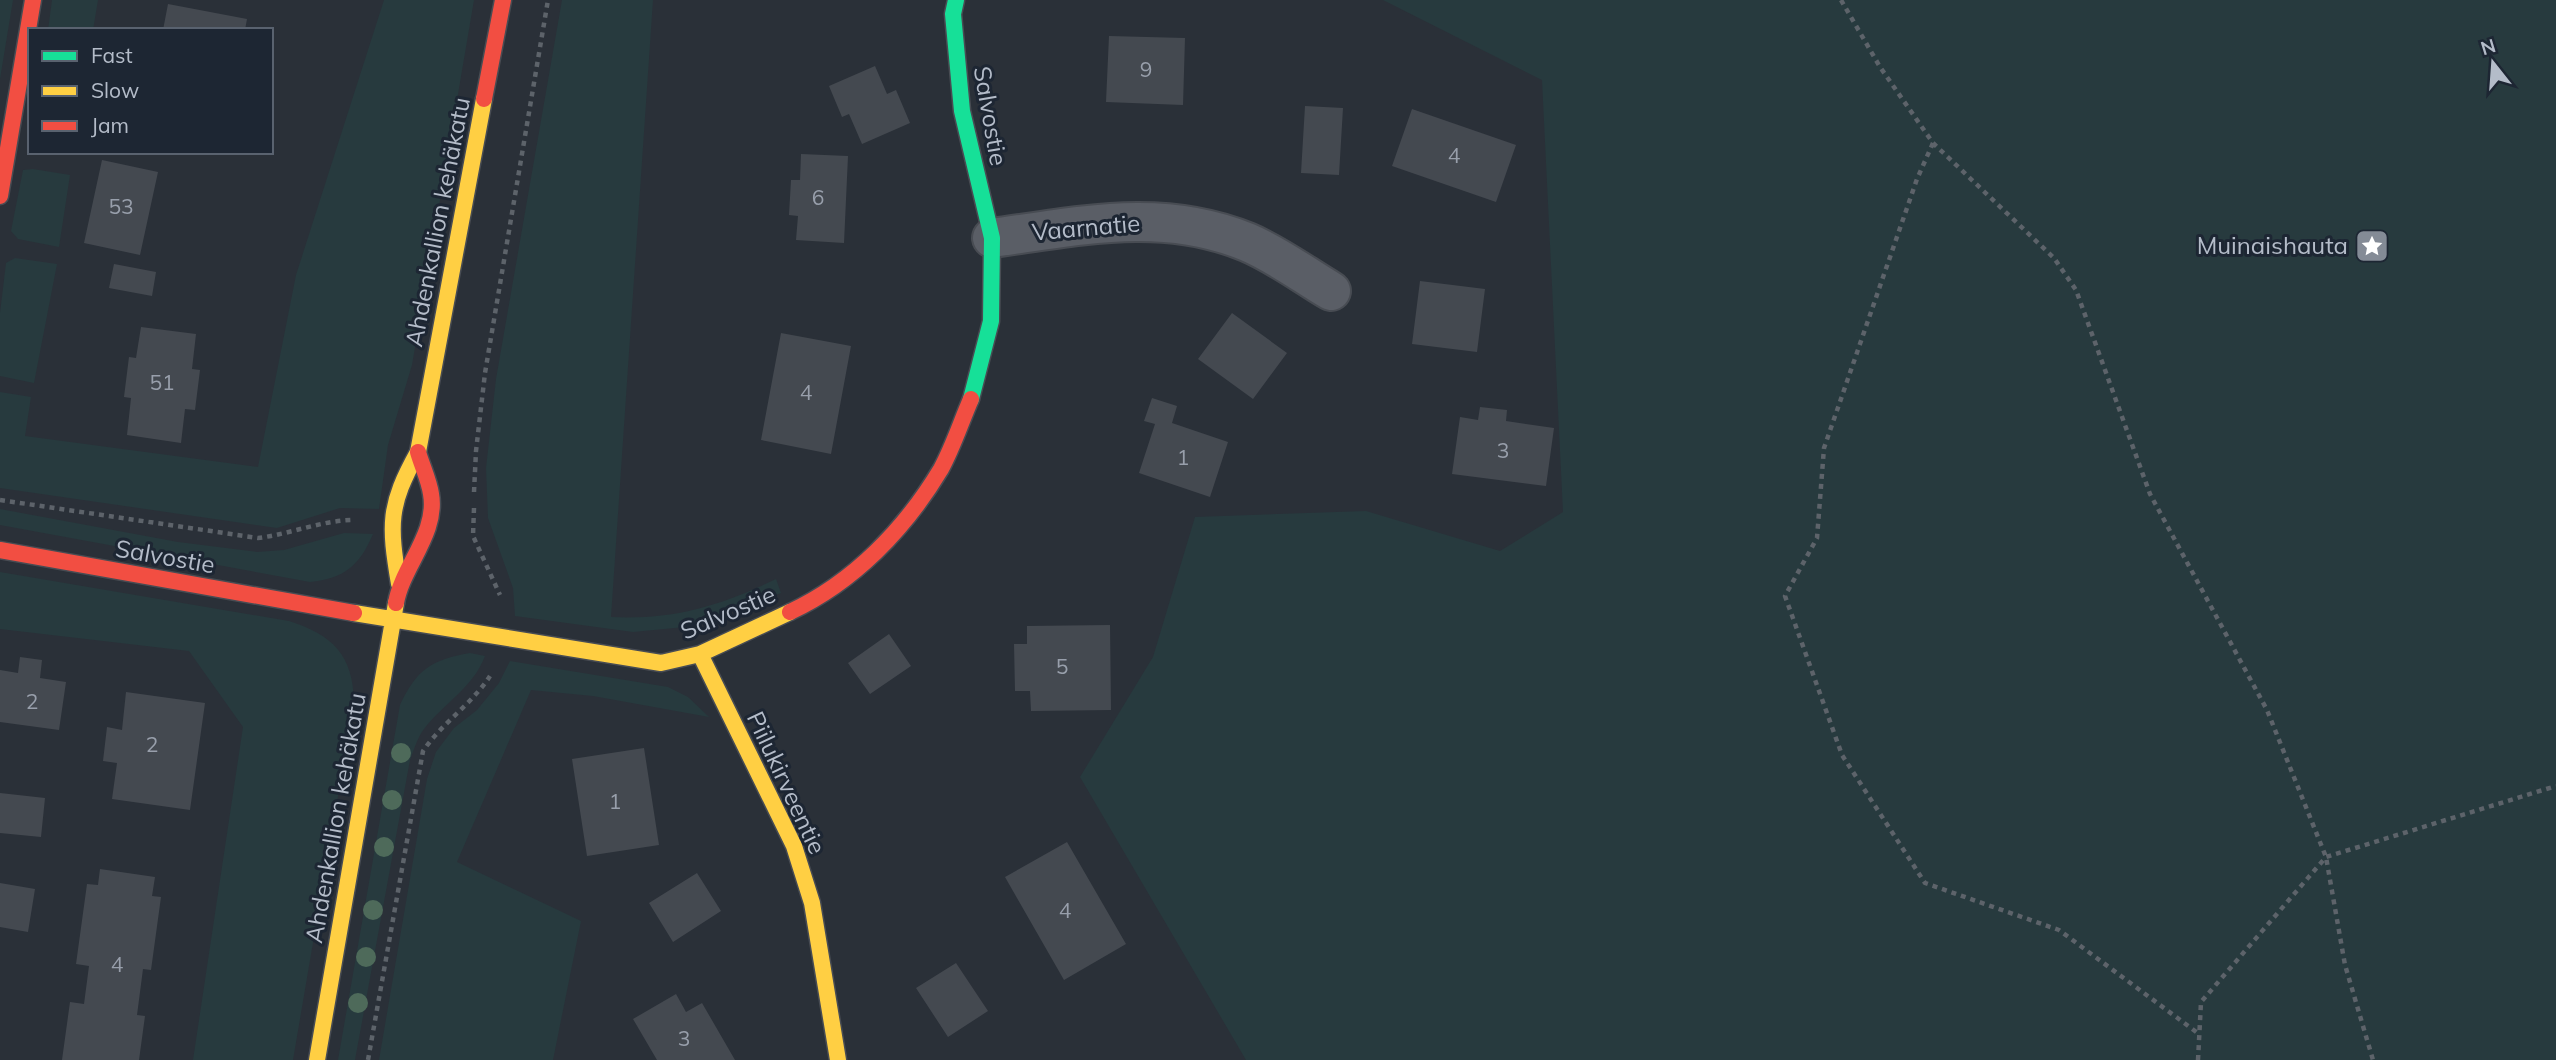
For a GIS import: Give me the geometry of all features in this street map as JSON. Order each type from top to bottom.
[{"type":"street","points":[[28,28],[33,0]]},
{"type":"street","name":"Ahdenkallion kehäkatu","points":[[317,1060],[399,584],[389,523],[395,493],[418,452],[503,0]]},
{"type":"street","name":"Salvostie","points":[[0,550],[662,663],[700,654],[824,596],[889,541],[941,468],[974,393],[991,321],[992,238],[962,111],[953,14],[956,0]]},
{"type":"street","points":[[0,196],[28,30]]},
{"type":"street","name":"Vaarnatie","points":[[992,238],[1124,219],[1194,225],[1249,243],[1331,291]]},
{"type":"street","name":"Ahdenkallion kehäkatu","points":[[399,584],[428,528],[432,496],[418,452]]},
{"type":"street","name":"Piilukirveentie","points":[[700,654],[794,846],[813,903],[838,1060]]},
{"type":"path","points":[[1842,0],[1880,66],[1933,143],[2054,258],[2076,290],[2150,494],[2267,710],[2326,857],[2345,965],[2373,1060]]},
{"type":"path","points":[[1933,143],[1917,179],[1824,448],[1817,538],[1785,596],[1842,755],[1925,883],[2059,930],[2199,1034]]},
{"type":"path","points":[[0,500],[258,538],[289,535],[337,520],[365,519],[389,523]]},
{"type":"path","points":[[428,528],[473,536]]},
{"type":"path","points":[[2198,1060],[2201,1002],[2326,857],[2556,786]]},
{"type":"green space","points":[[0,0],[13,0],[0,79]]},
{"type":"green space","points":[[52,0],[98,0],[93,28],[48,28]]},
{"type":"green space","points":[[384,0],[474,0],[412,365],[388,445],[379,509],[340,508],[277,528],[0,488],[0,392],[31,397],[25,436],[258,467],[296,275]]},
{"type":"green space","points":[[562,0],[653,0],[611,617],[655,616],[696,609],[735,597],[776,579],[781,593],[685,627],[633,632],[515,616],[513,588],[488,518],[486,468],[496,379]]},
{"type":"green space","points":[[1383,0],[2556,0],[2556,1060],[1246,1060],[1080,777],[1153,657],[1195,517],[1366,511],[1500,551],[1563,512],[1542,80]]},
{"type":"green space","points":[[23,170],[70,175],[59,247],[18,239],[11,231]]},
{"type":"green space","points":[[15,258],[57,264],[34,383],[0,376],[0,313],[6,263]]},
{"type":"green space","points":[[0,509],[178,542],[257,552],[284,550],[344,533],[373,534],[362,554],[349,568],[332,578],[310,582],[0,525]]},
{"type":"green space","points":[[0,572],[289,621],[329,640],[345,659],[350,671],[354,702],[293,1060],[193,1060],[243,727],[189,651],[0,629]]},
{"type":"green space","points":[[470,653],[485,656],[480,667],[466,686],[424,729],[410,760],[355,1060],[338,1060],[400,705],[413,683],[427,668],[445,659]]},
{"type":"green space","points":[[510,661],[668,687],[688,697],[709,717],[593,696],[531,690],[457,862],[581,921],[553,1060],[379,1060],[427,779],[436,752],[454,728],[477,710],[499,683]]},
{"type":"building","points":[[168,4],[247,19],[245,28],[163,28]]},
{"type":"building","points":[[1109,36],[1185,38],[1183,105],[1106,102]]},
{"type":"building","points":[[875,66],[887,94],[896,90],[910,123],[862,144],[849,114],[842,117],[829,86]]},
{"type":"building","points":[[1305,106],[1343,108],[1339,175],[1301,173]]},
{"type":"building","points":[[1412,109],[1516,145],[1496,202],[1392,166]]},
{"type":"building","points":[[801,154],[848,156],[844,243],[796,240],[798,216],[789,215],[791,180],[800,180]]},
{"type":"building","points":[[102,160],[158,172],[140,255],[84,243]]},
{"type":"building","points":[[114,264],[156,272],[152,296],[109,288]]},
{"type":"building","points":[[1420,281],[1485,289],[1477,352],[1412,344]]},
{"type":"building","points":[[1232,313],[1287,353],[1253,399],[1198,359]]},
{"type":"building","points":[[141,327],[196,334],[192,369],[200,370],[195,410],[185,409],[181,443],[127,435],[131,398],[124,397],[129,357],[136,358]]},
{"type":"building","points":[[781,333],[851,346],[831,454],[761,440]]},
{"type":"building","points":[[1152,398],[1177,406],[1172,423],[1228,442],[1210,497],[1139,473],[1155,424],[1144,421]]},
{"type":"building","points":[[1480,407],[1507,410],[1506,421],[1554,428],[1546,486],[1452,474],[1460,417],[1478,420]]},
{"type":"building","points":[[1110,625],[1111,710],[1031,711],[1030,691],[1015,691],[1014,644],[1027,644],[1027,626]]},
{"type":"building","points":[[889,634],[911,666],[870,694],[848,663]]},
{"type":"building","points":[[20,657],[42,660],[40,678],[66,682],[59,730],[0,722],[0,670],[18,673]]},
{"type":"building","points":[[126,692],[205,703],[190,810],[112,799],[117,763],[103,761],[107,727],[122,730]]},
{"type":"building","points":[[644,748],[659,845],[587,856],[572,759]]},
{"type":"building","points":[[0,793],[45,798],[41,837],[0,833]]},
{"type":"building","points":[[1067,842],[1126,944],[1064,980],[1005,877]]},
{"type":"building","points":[[100,869],[155,877],[152,896],[161,897],[151,970],[143,969],[137,1015],[145,1016],[139,1060],[62,1060],[70,1002],[84,1004],[89,966],[76,964],[87,884],[98,885]]},
{"type":"building","points":[[697,873],[721,911],[673,942],[649,903]]},
{"type":"building","points":[[0,883],[35,889],[28,932],[0,927]]},
{"type":"building","points":[[956,963],[988,1011],[948,1037],[916,988]]},
{"type":"building","points":[[676,994],[686,1012],[702,1003],[735,1060],[657,1060],[633,1019]]},
{"type":"traffic: fast","points":[[956,0],[953,14],[962,111],[992,238],[991,321],[971,399]]},
{"type":"traffic: slow","points":[[399,584],[393,530],[396,502],[418,452],[484,99]]},
{"type":"traffic: slow","points":[[317,1060],[396,603]]},
{"type":"traffic: slow","points":[[354,613],[661,663],[700,654],[790,612]]},
{"type":"traffic: slow","points":[[700,654],[794,846],[812,903],[838,1060]]},
{"type":"traffic: jam","points":[[28,28],[33,0]]},
{"type":"traffic: jam","points":[[484,99],[503,0]]},
{"type":"traffic: jam","points":[[0,196],[28,30]]},
{"type":"traffic: jam","points":[[790,612],[836,585],[876,552],[894,533],[941,469],[971,399]]},
{"type":"traffic: jam","points":[[396,603],[405,576],[425,536],[432,508],[430,489],[418,452]]},
{"type":"traffic: jam","points":[[0,550],[354,613]]},
{"type":"place","name":"Muinaishauta","points":[[2372,246]]}]
